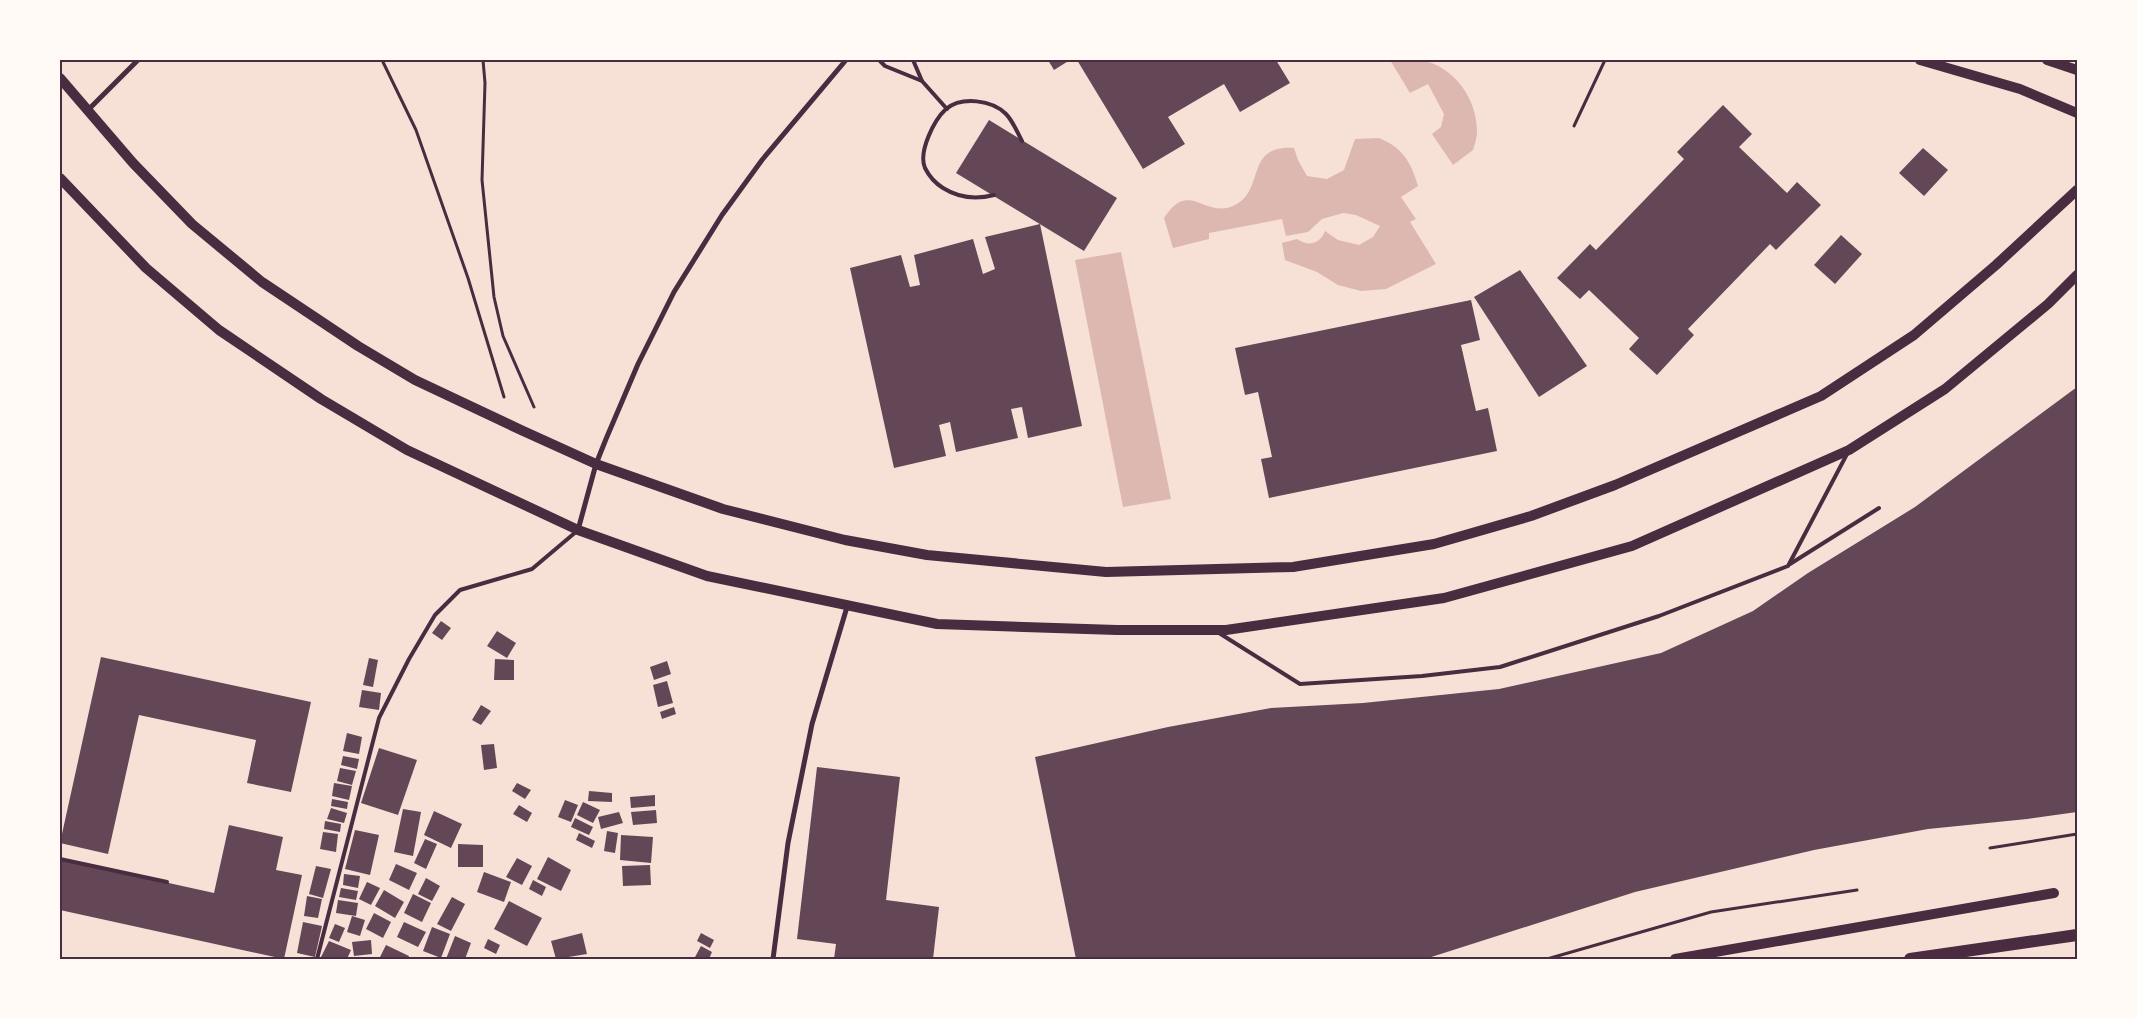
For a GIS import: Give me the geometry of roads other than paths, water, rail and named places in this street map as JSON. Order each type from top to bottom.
[{"type":"main road","points":[[1920,60],[2020,90],[2077,112]]},
{"type":"main road","points":[[2047,60],[2077,70]]},
{"type":"main road","points":[[60,78],[86,111],[192,224],[262,282],[358,346],[416,380],[596,464],[723,509],[846,540],[936,556],[1106,572],[1293,567],[1434,544],[1531,516],[1615,486],[1820,396],[1914,335],[1996,265],[2077,190]]},
{"type":"main road","points":[[60,178],[146,268],[219,330],[297,384],[407,450],[578,530],[707,576],[847,607],[937,624],[1215,631],[1444,598],[1632,546],[1849,450],[1945,389],[2048,304],[2077,275]]},
{"type":"main road","points":[[1675,959],[2054,892]]},
{"type":"main road","points":[[1910,959],[2077,935]]},
{"type":"street","points":[[86,111],[138,60]]},
{"type":"street","points":[[578,530],[596,464],[638,364],[674,292],[722,215],[762,160],[846,60]]},
{"type":"street","points":[[772,959],[788,843],[812,724],[847,607]]},
{"type":"lane","points":[[879,60],[885,66],[922,81]]},
{"type":"lane","points":[[913,60],[922,81],[946,109]]},
{"type":"lane","points":[[994,195],[979,199],[953,194],[935,182],[924,166],[927,136],[946,109],[971,100],[994,105],[1006,114],[1022,141]]},
{"type":"lane","points":[[1788,566],[1849,450]]},
{"type":"lane","points":[[1215,631],[1300,684],[1500,667],[1659,616],[1788,566],[1880,508]]},
{"type":"lane","points":[[318,959],[379,718],[409,659],[435,615],[460,590],[532,569],[578,530]]},
{"type":"lane","points":[[60,859],[167,882]]}]
